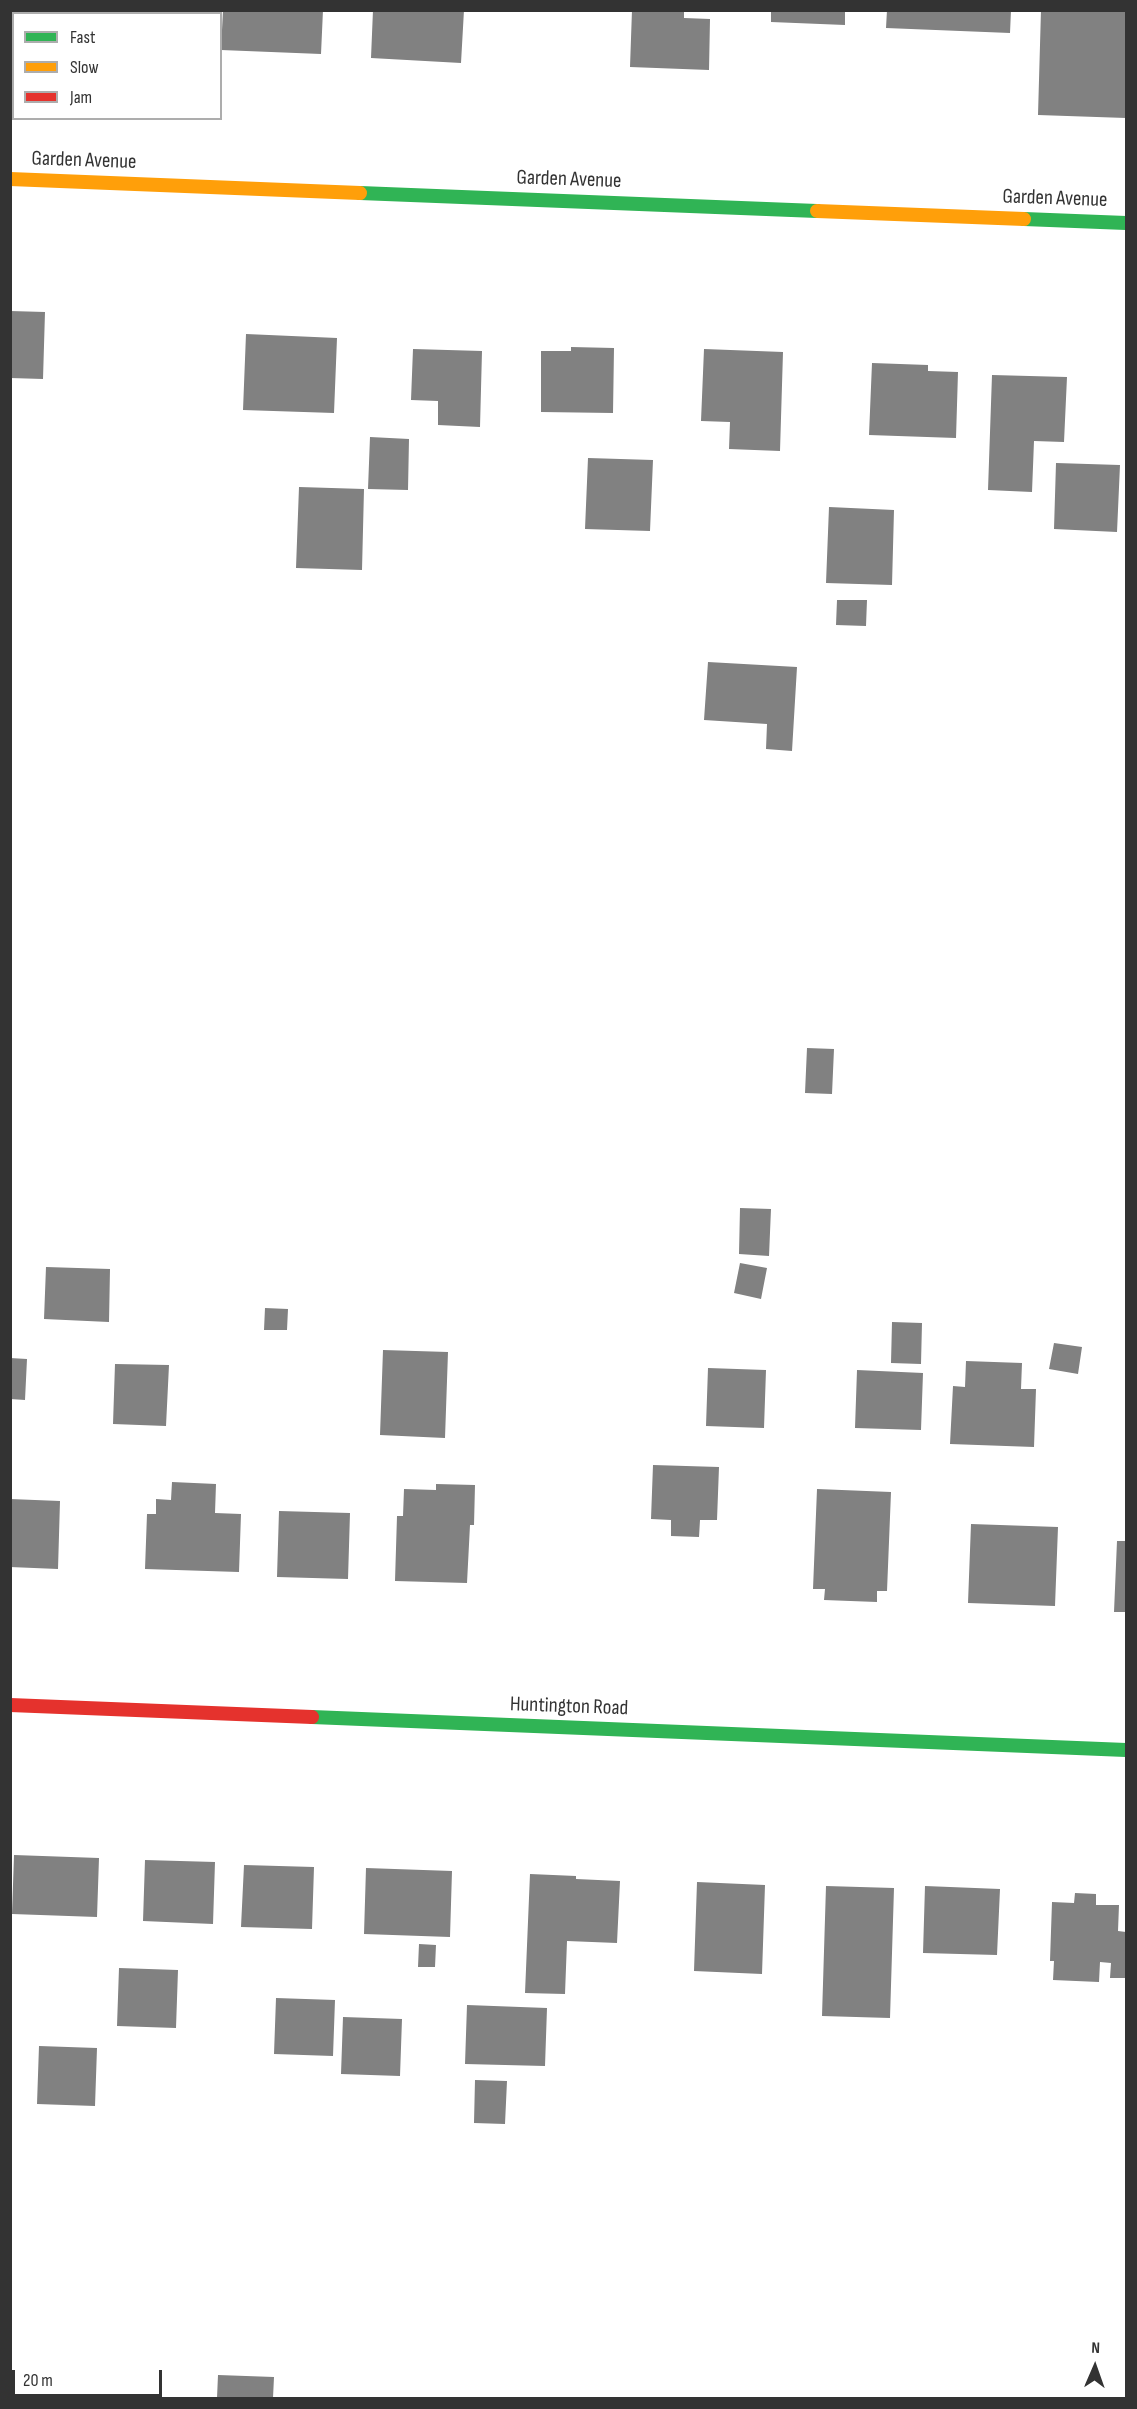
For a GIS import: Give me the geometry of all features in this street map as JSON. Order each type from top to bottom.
[{"type":"street","name":"Garden Avenue","points":[[10,179],[1126,223]]},
{"type":"street","name":"Huntington Road","points":[[10,1705],[1126,1750]]},
{"type":"building","points":[[13,10],[66,10],[66,12],[13,12]]},
{"type":"building","points":[[97,10],[168,10],[168,12],[97,12]]},
{"type":"building","points":[[174,10],[205,10],[205,12],[174,12]]},
{"type":"building","points":[[223,10],[323,10],[321,54],[222,50]]},
{"type":"building","points":[[373,10],[464,10],[461,63],[371,58]]},
{"type":"building","points":[[632,10],[684,10],[684,18],[710,19],[709,70],[630,67]]},
{"type":"building","points":[[771,10],[845,10],[845,25],[771,22]]},
{"type":"building","points":[[887,10],[1011,10],[1010,33],[886,28]]},
{"type":"building","points":[[1041,10],[1126,10],[1126,118],[1038,115]]},
{"type":"building","points":[[10,311],[45,312],[43,379],[10,378]]},
{"type":"building","points":[[246,334],[337,338],[334,413],[243,410]]},
{"type":"building","points":[[571,347],[614,348],[613,413],[541,412],[541,351],[571,351]]},
{"type":"building","points":[[413,349],[482,351],[480,427],[438,425],[438,401],[411,400]]},
{"type":"building","points":[[704,349],[783,352],[780,451],[729,449],[730,422],[701,421]]},
{"type":"building","points":[[872,363],[928,365],[928,371],[958,372],[956,438],[869,435]]},
{"type":"building","points":[[992,375],[1067,377],[1064,442],[1034,441],[1032,492],[988,490]]},
{"type":"building","points":[[370,437],[409,439],[408,490],[368,489]]},
{"type":"building","points":[[588,458],[653,460],[650,531],[585,529]]},
{"type":"building","points":[[1056,463],[1120,465],[1117,532],[1054,529]]},
{"type":"building","points":[[299,487],[364,489],[362,570],[296,568]]},
{"type":"building","points":[[829,507],[894,510],[892,585],[826,583]]},
{"type":"building","points":[[837,600],[867,600],[866,626],[836,625]]},
{"type":"building","points":[[708,662],[797,667],[792,751],[766,749],[767,724],[704,720]]},
{"type":"building","points":[[807,1048],[834,1049],[832,1094],[805,1093]]},
{"type":"building","points":[[740,1208],[771,1209],[769,1256],[739,1254]]},
{"type":"building","points":[[740,1263],[767,1268],[761,1299],[734,1293]]},
{"type":"building","points":[[46,1267],[110,1269],[109,1322],[44,1319]]},
{"type":"building","points":[[265,1308],[288,1309],[287,1330],[264,1330]]},
{"type":"building","points":[[892,1322],[922,1323],[921,1364],[891,1363]]},
{"type":"building","points":[[1054,1343],[1082,1347],[1078,1374],[1049,1369]]},
{"type":"building","points":[[383,1350],[448,1352],[445,1438],[380,1435]]},
{"type":"building","points":[[10,1358],[27,1359],[25,1400],[10,1399]]},
{"type":"building","points":[[966,1361],[1022,1363],[1021,1389],[1036,1389],[1034,1447],[950,1444],[953,1386],[965,1387]]},
{"type":"building","points":[[115,1364],[169,1365],[166,1426],[113,1424]]},
{"type":"building","points":[[708,1368],[766,1370],[764,1428],[706,1426]]},
{"type":"building","points":[[857,1370],[923,1373],[921,1430],[855,1428]]},
{"type":"building","points":[[653,1465],[719,1467],[717,1520],[700,1520],[699,1537],[671,1536],[671,1520],[651,1519]]},
{"type":"building","points":[[172,1482],[216,1484],[215,1513],[241,1514],[239,1572],[145,1569],[147,1514],[156,1514],[156,1499],[171,1500]]},
{"type":"building","points":[[436,1484],[475,1485],[474,1525],[470,1525],[467,1583],[395,1581],[397,1516],[403,1516],[404,1489],[436,1490]]},
{"type":"building","points":[[817,1489],[891,1492],[887,1591],[877,1591],[877,1602],[824,1600],[825,1589],[813,1589]]},
{"type":"building","points":[[10,1499],[60,1501],[58,1569],[10,1567]]},
{"type":"building","points":[[279,1511],[350,1513],[348,1579],[277,1577]]},
{"type":"building","points":[[971,1524],[1058,1527],[1055,1606],[968,1603]]},
{"type":"building","points":[[1117,1541],[1126,1541],[1126,1612],[1114,1612]]},
{"type":"building","points":[[14,1855],[99,1858],[97,1917],[12,1914]]},
{"type":"building","points":[[145,1860],[215,1862],[213,1924],[143,1921]]},
{"type":"building","points":[[244,1865],[314,1867],[312,1929],[241,1927]]},
{"type":"building","points":[[366,1868],[452,1871],[450,1937],[364,1934]]},
{"type":"building","points":[[530,1874],[620,1881],[617,1943],[567,1941],[565,1994],[525,1993]]},
{"type":"building","points":[[697,1882],[765,1885],[762,1974],[694,1971]]},
{"type":"building","points":[[826,1886],[894,1888],[890,2018],[822,2016]]},
{"type":"building","points":[[925,1886],[1000,1889],[997,1955],[923,1953]]},
{"type":"building","points":[[1075,1893],[1096,1894],[1096,1905],[1119,1905],[1118,1931],[1126,1932],[1126,1978],[1110,1978],[1111,1963],[1100,1962],[1099,1982],[1053,1980],[1054,1961],[1050,1961],[1052,1902],[1074,1903]]},
{"type":"building","points":[[419,1944],[436,1945],[435,1967],[418,1967]]},
{"type":"building","points":[[119,1968],[178,1970],[176,2028],[117,2026]]},
{"type":"building","points":[[276,1998],[335,2000],[333,2056],[274,2054]]},
{"type":"building","points":[[467,2005],[547,2008],[545,2066],[465,2064]]},
{"type":"building","points":[[343,2017],[402,2019],[400,2076],[341,2074]]},
{"type":"building","points":[[39,2046],[97,2048],[95,2106],[37,2104]]},
{"type":"building","points":[[475,2080],[507,2081],[505,2124],[474,2123]]},
{"type":"building","points":[[218,2375],[274,2377],[273,2398],[217,2398]]},
{"type":"traffic: fast","points":[[360,193],[817,211]]},
{"type":"traffic: fast","points":[[1024,219],[1126,223]]},
{"type":"traffic: fast","points":[[312,1717],[1126,1750]]},
{"type":"traffic: slow","points":[[10,179],[360,193]]},
{"type":"traffic: slow","points":[[817,211],[1024,219]]},
{"type":"traffic: jam","points":[[10,1705],[312,1717]]}]
